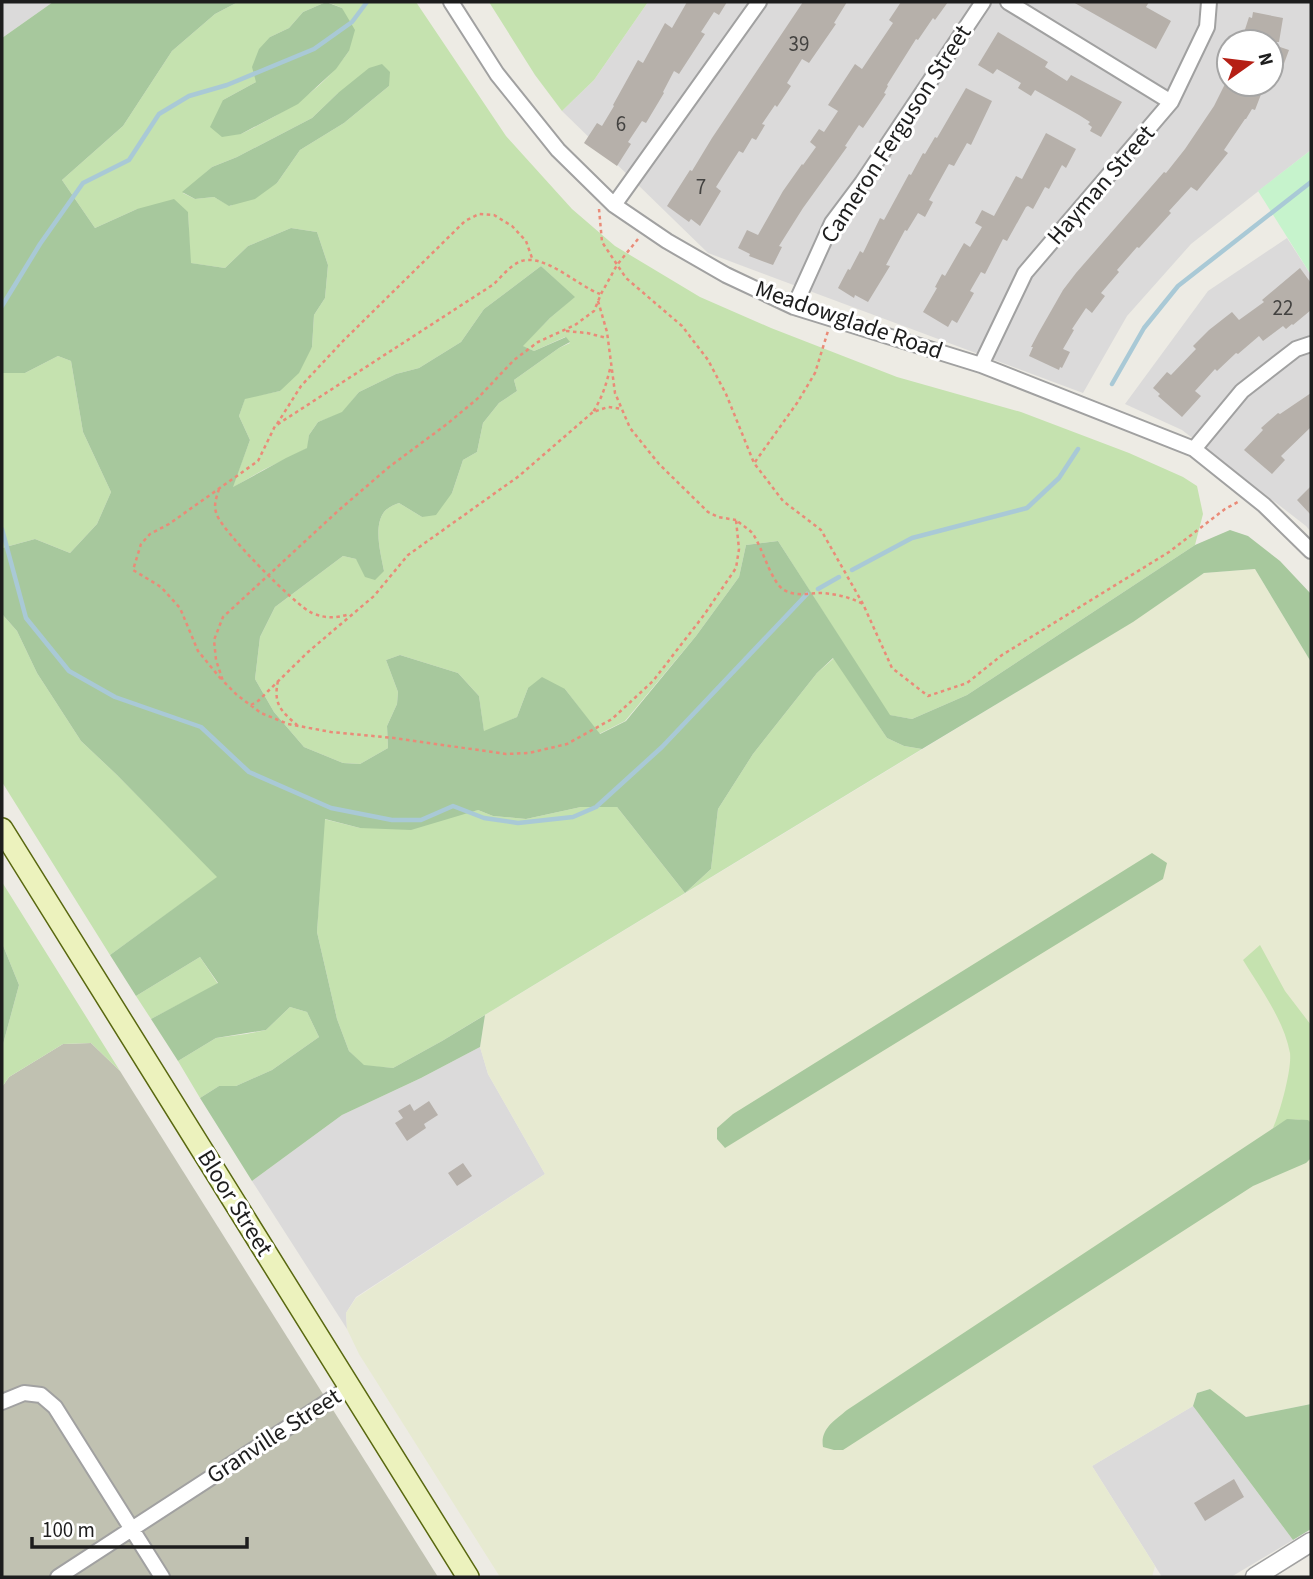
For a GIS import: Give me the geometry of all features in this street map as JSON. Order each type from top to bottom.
[{"type":"main road","name":"Bloor Street","points":[[2,830],[468,1577]]},
{"type":"street","name":"Meadowglade Road","points":[[451,2],[496,74],[558,150],[614,205],[646,227],[726,275],[794,307],[981,365],[1194,449],[1264,505],[1311,551]]},
{"type":"street","points":[[614,205],[759,2]]},
{"type":"street","name":"Cameron Ferguson Street","points":[[794,307],[832,223],[862,183],[982,2]]},
{"type":"street","points":[[1009,2],[1171,102]]},
{"type":"street","name":"Hayman Street","points":[[981,365],[1025,273],[1171,102],[1207,27],[1209,2]]},
{"type":"street","points":[[1194,449],[1242,391],[1296,349],[1311,344]]},
{"type":"street","name":"Granville Street","points":[[58,1577],[350,1387]]},
{"type":"street","points":[[2,1402],[24,1393],[41,1395],[55,1407],[162,1577]]},
{"type":"street","points":[[1255,1577],[1311,1542]]},
{"type":"path","points":[[600,192],[602,242],[626,278],[682,326],[708,360],[726,394],[754,463],[783,501],[821,530],[863,604],[892,668],[928,696],[967,683],[1002,656],[1169,552],[1224,509],[1252,495]]},
{"type":"path","points":[[533,259],[526,241],[512,226],[495,215],[479,214],[465,221],[301,386],[275,426],[258,461],[169,524],[150,534],[141,544],[133,570],[162,587],[180,608],[198,651],[237,695],[261,713],[288,724],[331,732],[394,737],[506,754],[529,753],[567,744],[612,719],[653,681],[736,568],[739,549],[736,520]]},
{"type":"path","points":[[223,681],[216,660],[215,640],[223,617],[389,467],[477,399],[514,360],[538,342],[575,325],[594,310],[617,265],[646,227]]},
{"type":"path","points":[[275,426],[483,291],[519,262],[533,259],[546,263],[589,290],[601,294]]},
{"type":"path","points":[[598,301],[607,338],[615,393],[630,428],[659,464],[708,512],[736,520],[752,532],[773,577],[783,590],[799,595],[846,595],[863,604]]},
{"type":"path","points":[[754,463],[815,373],[832,318]]},
{"type":"path","points":[[563,331],[607,338]]},
{"type":"path","points":[[251,705],[258,702],[308,652],[373,596],[408,555],[519,476],[593,412],[607,384],[610,365]]},
{"type":"path","points":[[593,412],[608,407],[622,410]]},
{"type":"path","points":[[219,489],[214,503],[217,517],[231,537],[289,595],[311,613],[334,618],[353,614]]},
{"type":"path","points":[[278,681],[275,693],[278,705],[285,715],[299,726]]},
{"type":"shaded area","points":[[2,2],[53,2],[2,38]]},
{"type":"shaded area","points":[[648,2],[1311,2],[1311,150],[1191,244],[1127,316],[1083,393],[708,253],[562,111],[594,80]]},
{"type":"shaded area","points":[[1287,238],[1311,275],[1311,532],[1182,430],[1125,404],[1208,291]]},
{"type":"shaded area","points":[[1255,569],[1311,662],[1311,1404],[1246,1417],[1209,1389],[1197,1393],[1193,1406],[1092,1466],[1155,1566],[1152,1577],[500,1577],[359,1354],[347,1329],[346,1313],[356,1298],[545,1174],[488,1074],[480,1047],[485,1015],[1132,622],[1204,573]]},
{"type":"shaded area","points":[[91,1043],[120,1071],[438,1577],[2,1577],[2,1087],[9,1077],[63,1044]]},
{"type":"shaded area","points":[[480,1047],[488,1074],[545,1174],[356,1297],[346,1313],[347,1329],[252,1181],[342,1115]]},
{"type":"shaded area","points":[[1193,1406],[1293,1540],[1231,1577],[1162,1577],[1092,1466]]},
{"type":"green space","points":[[53,2],[238,2],[215,14],[172,51],[123,126],[62,180],[95,228],[137,209],[174,199],[188,212],[191,263],[225,268],[248,246],[291,228],[317,232],[328,265],[325,298],[314,315],[312,347],[299,373],[280,391],[245,399],[239,416],[250,440],[233,487],[307,448],[309,435],[318,422],[342,412],[359,392],[396,374],[419,368],[461,342],[484,309],[541,266],[575,297],[523,346],[534,351],[566,337],[570,342],[514,380],[517,391],[499,403],[483,423],[477,452],[463,460],[452,493],[436,515],[422,517],[399,503],[384,512],[378,533],[384,571],[375,580],[365,577],[356,559],[343,556],[275,607],[260,637],[255,679],[274,712],[304,747],[343,763],[360,764],[388,748],[387,726],[397,704],[398,692],[386,660],[400,655],[458,673],[479,696],[484,731],[517,717],[528,688],[542,677],[565,689],[600,734],[626,721],[696,636],[739,577],[746,545],[778,541],[890,715],[912,719],[967,695],[1195,545],[1230,530],[1248,536],[1280,561],[1311,594],[1311,662],[1255,569],[1204,573],[1133,622],[922,749],[904,746],[887,738],[833,658],[817,673],[753,754],[718,809],[711,869],[685,893],[617,807],[581,807],[526,819],[493,816],[478,810],[411,830],[360,828],[325,819],[317,932],[337,1019],[349,1051],[364,1065],[393,1068],[485,1015],[480,1047],[342,1115],[252,1181],[200,1098],[219,1086],[236,1086],[272,1070],[319,1037],[307,1012],[290,1007],[266,1030],[216,1038],[178,1061],[151,1019],[218,983],[200,957],[136,996],[110,955],[217,877],[81,741],[37,673],[17,631],[2,614],[2,548],[35,539],[70,553],[97,524],[111,492],[83,432],[71,361],[58,356],[25,373],[2,373],[2,38]]},
{"type":"green space","points":[[238,2],[326,2],[303,12],[289,28],[270,37],[256,82],[223,100],[241,134],[301,100],[326,79],[349,51],[342,8],[327,2],[416,2],[506,136],[572,209],[615,246],[700,297],[771,328],[897,377],[1021,412],[1129,453],[1183,477],[1197,486],[1203,514],[1195,545],[967,695],[912,719],[889,715],[778,541],[746,545],[739,577],[696,636],[625,721],[599,734],[565,689],[528,688],[517,717],[484,732],[479,696],[458,673],[400,655],[386,660],[398,692],[397,704],[387,726],[388,748],[360,764],[343,763],[304,747],[274,712],[255,679],[260,637],[275,607],[343,556],[384,571],[378,533],[384,512],[399,503],[422,517],[452,493],[463,460],[477,452],[483,423],[499,403],[517,391],[514,380],[570,343],[565,337],[534,351],[522,346],[574,297],[541,266],[484,309],[461,342],[419,368],[396,374],[359,392],[342,413],[318,422],[309,435],[308,448],[232,488],[250,440],[239,416],[245,398],[280,391],[312,347],[314,315],[325,298],[328,265],[317,232],[291,228],[248,246],[225,268],[190,263],[188,212],[137,209],[95,228],[62,180],[123,126],[172,51],[215,14]],"holes":[[[389,86],[344,123],[300,150],[277,183],[230,206],[214,197],[195,199],[183,193],[212,167],[312,118],[338,93]]]},
{"type":"green space","points":[[326,2],[342,8],[355,30],[349,51],[336,69],[298,104],[241,134],[222,137],[210,127],[223,100],[256,82],[252,67],[259,49],[270,37],[289,28],[303,12]]},
{"type":"green space","points":[[489,2],[648,2],[594,80],[562,111],[535,75]]},
{"type":"green space","points":[[382,64],[390,72],[389,86],[344,123],[300,150],[277,183],[255,199],[229,206],[214,197],[195,199],[182,192],[212,167],[312,118],[369,68]]},
{"type":"green space","points":[[1311,150],[1311,275],[1258,191]]},
{"type":"green space","points":[[58,356],[71,361],[83,432],[111,492],[97,524],[70,553],[35,539],[2,548],[2,373],[25,373]]},
{"type":"green space","points":[[2,614],[17,631],[37,673],[81,741],[218,877],[110,955],[2,782]]},
{"type":"green space","points":[[834,658],[887,738],[904,746],[922,749],[442,1041],[393,1068],[364,1066],[349,1051],[337,1019],[317,932],[324,819],[360,828],[478,810],[493,816],[526,819],[581,807],[617,807],[685,893],[711,869],[718,809],[753,754],[817,673]]},
{"type":"green space","points":[[1152,853],[1167,863],[1163,879],[725,1148],[717,1139],[717,1128],[733,1114]]},
{"type":"green space","points":[[2,882],[120,1071],[91,1043],[63,1044],[9,1077],[2,1087],[2,1048],[19,985],[2,943]]},
{"type":"green space","points":[[2,943],[19,985],[2,1048]]},
{"type":"green space","points":[[1260,945],[1285,991],[1311,1025],[1311,1123],[1291,1120],[1273,1128],[1285,1091],[1290,1053],[1277,1016],[1243,960]]},
{"type":"green space","points":[[200,957],[218,984],[151,1019],[136,996]]},
{"type":"green space","points":[[290,1007],[307,1012],[319,1037],[272,1070],[236,1086],[219,1086],[200,1098],[178,1061],[216,1038],[266,1030]]},
{"type":"green space","points":[[1287,1119],[1308,1120],[1311,1123],[1311,1158],[1306,1163],[1253,1186],[843,1450],[823,1447],[826,1430],[847,1410]]},
{"type":"green space","points":[[1210,1389],[1246,1417],[1311,1404],[1311,1529],[1293,1540],[1193,1406],[1197,1393]]},
{"type":"building","points":[[687,2],[727,2],[719,15],[714,12],[701,32],[705,34],[679,74],[674,71],[646,123],[642,121],[628,142],[631,144],[617,166],[584,143],[597,123],[602,126],[638,60],[643,63],[665,23],[672,28]]},
{"type":"building","points":[[803,2],[847,2],[834,23],[836,24],[809,63],[802,59],[787,83],[791,86],[762,124],[765,125],[756,140],[752,138],[743,153],[739,151],[716,187],[721,191],[700,226],[691,219],[689,222],[667,206]]},
{"type":"building","points":[[901,2],[948,2],[918,40],[916,39],[887,85],[886,94],[878,106],[863,128],[859,125],[845,146],[847,147],[803,208],[779,246],[782,247],[773,265],[749,256],[750,254],[738,248],[747,230],[758,235],[783,191],[816,147],[810,142],[819,129],[824,132],[838,111],[828,105],[855,64],[862,69],[893,23],[889,20]]},
{"type":"building","points":[[1073,2],[1149,2],[1146,7],[1171,21],[1156,49]]},
{"type":"building","points":[[1253,12],[1283,18],[1281,28],[1245,28],[1249,17],[1252,18]]},
{"type":"building","points":[[998,32],[1048,62],[1045,67],[1067,81],[1071,75],[1122,102],[1101,137],[1090,131],[1090,122],[1079,115],[1035,90],[1031,96],[1018,88],[1021,83],[997,69],[993,74],[978,65]]},
{"type":"building","points":[[966,88],[992,101],[971,145],[967,143],[954,166],[949,164],[929,200],[933,202],[925,217],[918,213],[907,231],[905,230],[886,265],[890,266],[868,302],[855,295],[854,298],[838,288],[848,269],[850,270],[860,251],[863,253],[880,218],[884,220],[909,174],[911,175],[935,137],[937,138]]},
{"type":"building","points":[[1218,98],[1260,98],[1255,110],[1252,109],[1224,150],[1228,153],[1197,191],[1191,187],[1169,211],[1171,213],[1117,270],[1119,272],[1101,293],[1105,296],[1092,313],[1086,308],[1063,349],[1070,352],[1062,368],[1059,370],[1029,356],[1031,347],[1063,290],[1164,172],[1166,173]]},
{"type":"building","points":[[1046,133],[1076,149],[1066,168],[1062,165],[1049,189],[1045,187],[1033,209],[1026,207],[1007,241],[1003,239],[985,274],[981,272],[970,291],[974,293],[957,323],[952,320],[948,327],[923,312],[937,288],[935,287],[942,274],[945,276],[964,243],[970,247],[982,227],[975,223],[982,210],[994,216],[1016,176],[1022,179]]},
{"type":"building","points":[[1300,268],[1311,283],[1311,310],[1293,325],[1286,329],[1283,326],[1263,341],[1259,336],[1217,371],[1215,369],[1195,391],[1201,396],[1182,417],[1158,396],[1160,394],[1153,388],[1167,372],[1171,375],[1196,349],[1193,346],[1209,330],[1232,312],[1239,320],[1264,302],[1262,300]]},
{"type":"building","points":[[1311,393],[1311,427],[1281,456],[1285,460],[1272,474],[1244,450],[1263,430],[1261,428],[1278,413]]},
{"type":"building","points":[[1311,486],[1311,515],[1297,500]]},
{"type":"building","points":[[429,1101],[438,1115],[424,1124],[426,1128],[407,1141],[395,1123],[403,1118],[398,1111],[410,1104],[414,1111]]},
{"type":"building","points":[[463,1163],[472,1176],[457,1186],[448,1173]]},
{"type":"building","points":[[1234,1479],[1244,1497],[1205,1521],[1194,1503]]},
{"type":"waterway","points":[[2,306],[40,244],[83,183],[129,160],[159,114],[189,96],[227,85],[314,49],[352,22],[367,2]]},
{"type":"waterway","points":[[1112,384],[1144,328],[1178,286],[1311,182]]},
{"type":"waterway","points":[[852,570],[912,538],[1027,508],[1059,478],[1078,449]]},
{"type":"waterway","points":[[2,529],[26,618],[69,671],[115,697],[201,727],[249,772],[331,808],[392,820],[421,820],[453,806],[484,818],[518,823],[573,817],[596,807],[662,747],[807,594]]},
{"type":"waterway","points":[[818,589],[839,577]]}]
